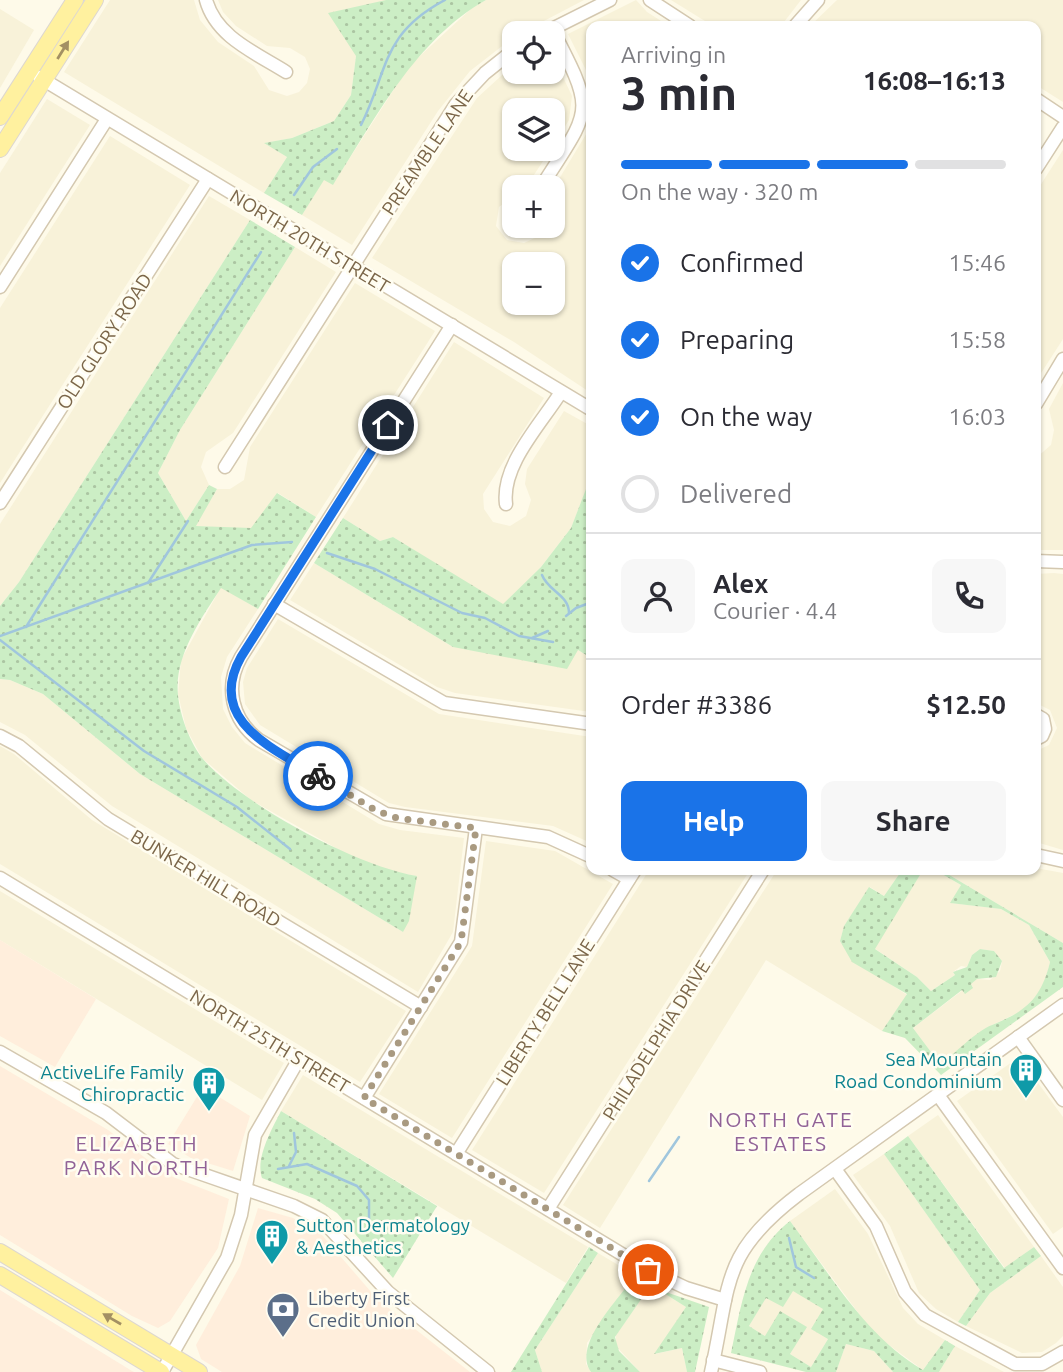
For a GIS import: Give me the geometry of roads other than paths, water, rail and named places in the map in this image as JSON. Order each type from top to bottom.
[{"type":"main road","points":[[0,117],[75,0]]},
{"type":"main road","points":[[0,149],[94,0]]},
{"type":"main road","points":[[0,1252],[199,1372]]},
{"type":"main road","points":[[0,1275],[158,1370]]},
{"type":"street","points":[[206,0],[210,13],[223,30],[286,72]]},
{"type":"street","points":[[565,22],[610,0]]},
{"type":"street","points":[[650,0],[682,21]]},
{"type":"street","points":[[799,21],[818,0]]},
{"type":"street","name":"PREAMBLE LANE","points":[[225,467],[456,104],[485,73],[502,60]]},
{"type":"street","points":[[548,175],[579,126],[584,111],[582,89],[565,60]]},
{"type":"street","name":"NORTH 20TH STREET","points":[[30,71],[586,407]]},
{"type":"street","points":[[1041,102],[1063,117]]},
{"type":"street","points":[[0,287],[107,119]]},
{"type":"street","points":[[1041,161],[1063,127]]},
{"type":"street","name":"OLD GLORY ROAD","points":[[0,503],[208,179]]},
{"type":"street","points":[[452,326],[241,657],[232,678],[233,704],[246,729],[259,740],[377,811],[397,818],[548,837],[586,854]]},
{"type":"street","points":[[1041,396],[1063,359]]},
{"type":"street","points":[[506,504],[505,492],[511,472],[561,392]]},
{"type":"street","points":[[1041,561],[1063,562]]},
{"type":"street","points":[[274,604],[444,703],[586,723]]},
{"type":"street","points":[[1041,718],[1044,720],[1045,729],[1041,733]]},
{"type":"street","name":"BUNKER HILL ROAD","points":[[0,736],[19,746],[108,819],[421,1007]]},
{"type":"street","points":[[364,1098],[463,936],[476,828]]},
{"type":"street","points":[[1041,856],[1063,861]]},
{"type":"street","name":"LIBERTY BELL LANE","points":[[456,1154],[632,875]]},
{"type":"street","name":"PHILADELPHIA DRIVE","points":[[548,1209],[760,875]]},
{"type":"street","name":"NORTH 25TH STREET","points":[[0,878],[656,1275],[725,1300]]},
{"type":"street","points":[[760,1372],[712,1366],[732,1269],[756,1230],[835,1169],[1063,1004]]},
{"type":"street","points":[[1018,1037],[1063,1100]]},
{"type":"street","points":[[0,1052],[106,1113],[173,1164],[246,1188],[307,1211],[322,1220],[388,1292],[488,1372]]},
{"type":"street","points":[[158,1370],[170,1355],[227,1258],[246,1188],[257,1129],[299,1059]]},
{"type":"street","points":[[938,1095],[1063,1268]]},
{"type":"street","points":[[835,1169],[876,1226],[908,1296],[925,1315],[1015,1364],[1042,1364],[1063,1352]]},
{"type":"waterway","points":[[361,125],[398,40],[424,13],[445,0]]},
{"type":"waterway","points":[[294,195],[313,167],[337,149]]},
{"type":"waterway","points":[[26,627],[261,252]]},
{"type":"waterway","points":[[148,583],[188,521]]},
{"type":"waterway","points":[[0,636],[252,545],[292,542]]},
{"type":"waterway","points":[[327,553],[375,569],[462,613],[485,618],[519,636],[553,642]]},
{"type":"waterway","points":[[542,575],[566,602],[569,613]]},
{"type":"waterway","points":[[566,616],[586,604]]},
{"type":"waterway","points":[[532,638],[548,631]]},
{"type":"waterway","points":[[0,640],[144,751],[237,807],[290,849]]},
{"type":"waterway","points":[[289,1166],[296,1152],[294,1133]]},
{"type":"waterway","points":[[649,1181],[679,1137]]},
{"type":"waterway","points":[[278,1169],[307,1164],[357,1186],[369,1200],[369,1226]]},
{"type":"waterway","points":[[789,1238],[796,1267],[814,1278]]},
{"type":"place","name":"Sea Mountain Road Condominium","points":[[1026,1100]]},
{"type":"place","name":"ActiveLife Family Chiropractic","points":[[209,1113]]},
{"type":"place","name":"Sutton Dermatology & Aesthetics","points":[[272,1266]]},
{"type":"place","name":"Liberty First Credit Union","points":[[283,1339]]},
{"type":"district","name":"NORTH GATE ESTATES","points":[[781,1132]]},
{"type":"district","name":"ELIZABETH PARK NORTH","points":[[137,1156]]}]
